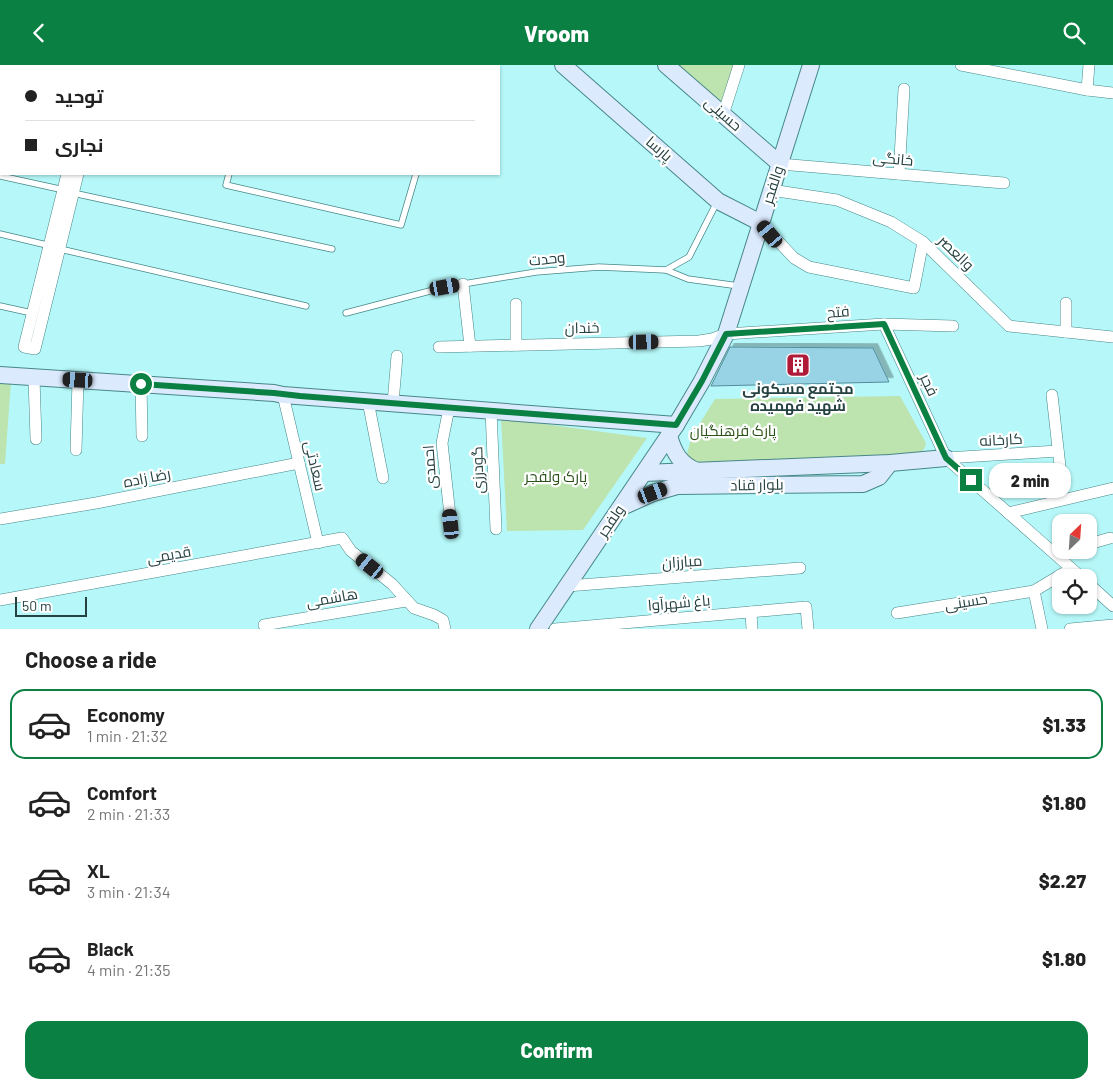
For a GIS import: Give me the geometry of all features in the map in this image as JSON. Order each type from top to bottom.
[{"type":"street","name":"پارسا","points":[[563,65],[718,201],[761,223]]},
{"type":"street","name":"حسینی","points":[[666,65],[780,164]]},
{"type":"street","points":[[723,115],[739,65]]},
{"type":"street","name":"والفجر","points":[[726,334],[811,65]]},
{"type":"street","points":[[960,65],[1087,90],[1113,93]]},
{"type":"street","points":[[1087,90],[1089,65]]},
{"type":"street","points":[[900,174],[904,89]]},
{"type":"street","name":"خانگی","points":[[780,164],[1004,183]]},
{"type":"street","points":[[67,175],[68,192]]},
{"type":"street","points":[[54,247],[32,313],[24,347],[35,349],[54,247],[68,192],[77,175]]},
{"type":"street","name":"والعصر","points":[[772,190],[837,201],[891,223],[922,242],[1009,326],[1113,337]]},
{"type":"street","points":[[761,223],[794,258],[809,267],[914,288],[922,242]]},
{"type":"street","points":[[462,284],[470,346]]},
{"type":"street","points":[[1066,303],[1066,332]]},
{"type":"street","points":[[516,304],[516,345]]},
{"type":"street","name":"فتح","points":[[726,334],[884,324],[953,326]]},
{"type":"street","name":"فجر","points":[[884,324],[946,458]]},
{"type":"street","name":"خندان","points":[[439,347],[699,341],[726,334]]},
{"type":"street","name":"ولفجر","points":[[538,629],[673,430],[702,381],[726,334]]},
{"type":"street","points":[[393,403],[397,355]]},
{"type":"street","points":[[0,375],[274,393],[449,407],[673,430],[672,447],[680,461],[697,471]]},
{"type":"street","points":[[34,378],[36,439]]},
{"type":"street","points":[[76,450],[78,380]]},
{"type":"street","points":[[141,384],[142,436]]},
{"type":"street","name":"سعادتی","points":[[283,395],[318,543]]},
{"type":"street","points":[[1052,395],[1061,475]]},
{"type":"street","points":[[368,401],[383,478]]},
{"type":"street","name":"احمدی","points":[[449,407],[442,443],[451,524]]},
{"type":"street","name":"گودرزی","points":[[490,411],[496,529]]},
{"type":"street","name":"کارخانه","points":[[946,458],[1058,451]]},
{"type":"street","points":[[946,458],[1052,552]]},
{"type":"street","name":"بلوار قناد","points":[[644,473],[890,463],[946,458]]},
{"type":"street","name":"رضا زاده","points":[[0,519],[96,503],[299,463]]},
{"type":"street","name":"بلوار قناد","points":[[620,508],[653,493],[677,486],[863,484],[879,477],[890,463]]},
{"type":"street","points":[[1008,513],[1113,488]]},
{"type":"street","name":"قدیمی","points":[[0,599],[342,538],[350,551],[392,584],[406,601]]},
{"type":"street","points":[[1098,541],[1110,538]]},
{"type":"street","points":[[1060,559],[1072,569]]},
{"type":"street","name":"مبارزان","points":[[567,586],[800,568]]},
{"type":"street","points":[[1042,629],[1034,591],[1052,580]]},
{"type":"street","name":"حسینی","points":[[898,613],[1034,591]]},
{"type":"street","points":[[1097,592],[1113,606]]},
{"type":"street","points":[[406,601],[414,609],[443,620],[448,629]]},
{"type":"street","name":"هاشمی","points":[[264,625],[406,601]]},
{"type":"street","name":"باغ شهرآوا","points":[[555,629],[806,607],[808,629]]},
{"type":"street","points":[[750,612],[752,629]]},
{"type":"street","points":[[1070,629],[1113,625]]},
{"type":"lane","points":[[229,175],[226,185],[401,225],[416,175]]},
{"type":"lane","points":[[0,176],[332,249]]},
{"type":"lane","points":[[666,270],[689,257],[718,201]]},
{"type":"lane","points":[[0,234],[306,306]]},
{"type":"lane","name":"وحدت","points":[[346,313],[445,287],[536,272],[599,267],[666,270]]},
{"type":"lane","points":[[666,270],[688,279],[741,287]]},
{"type":"lane","points":[[0,306],[32,313]]},
{"type":"green space","points":[[674,65],[734,65],[720,105]]},
{"type":"green space","points":[[0,381],[11,381],[5,464],[0,464]]},
{"type":"green space","name":"پارک فرهنگیان","points":[[900,396],[926,443],[923,450],[919,453],[703,464],[690,459],[687,453],[692,436],[715,399]]},
{"type":"green space","name":"پارک ولفجر","points":[[501,418],[647,438],[583,530],[507,531]]},
{"type":"building","name":"مجتمع مسکونی شهید فهمیده","points":[[730,347],[873,348],[889,382],[711,386]]},
{"type":"place","name":"مجتمع مسکونی شهید فهمیده","points":[[798,365]]},
{"type":"route","points":[[141,384],[676,425],[694,396],[726,334],[884,324],[946,458],[971,480]]}]
